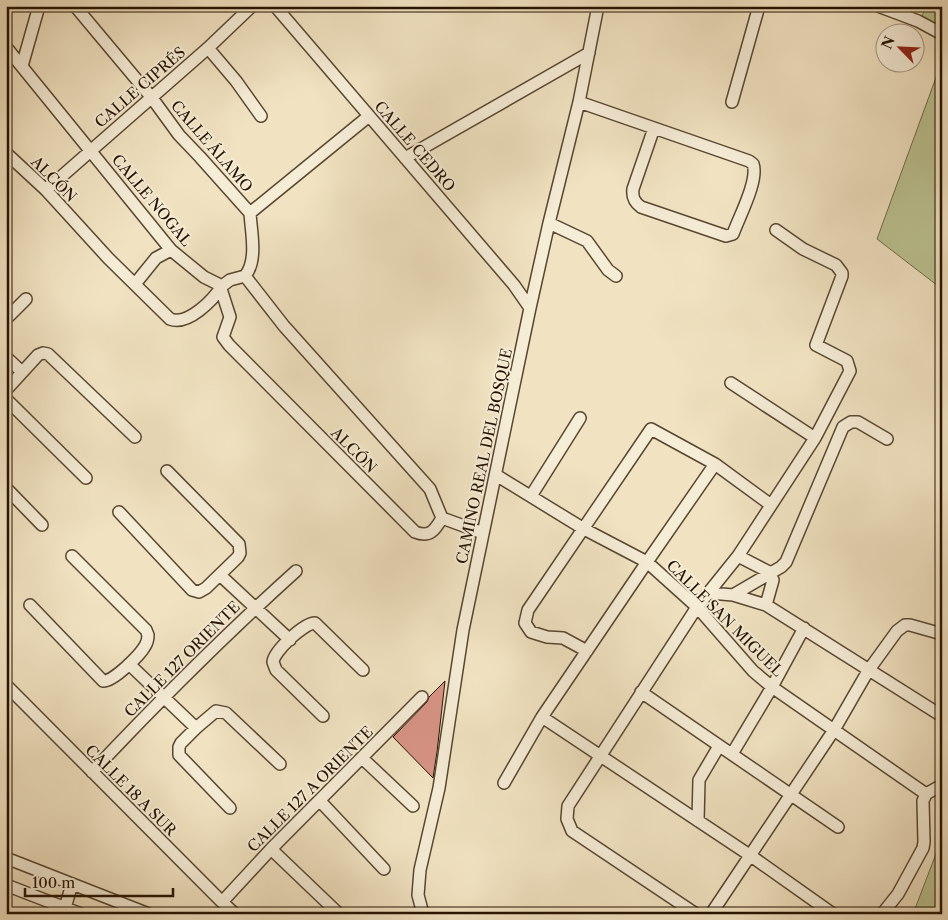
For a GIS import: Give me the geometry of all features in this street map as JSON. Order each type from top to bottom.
[{"type":"street","points":[[22,66],[39,6]]},
{"type":"street","name":"CALLE ÁLAMO","points":[[75,6],[152,98],[179,135],[250,213]]},
{"type":"street","name":"CALLE CIPRÉS","points":[[46,190],[208,48],[252,6]]},
{"type":"street","name":"CALLE CEDRO","points":[[275,6],[514,285],[530,308]]},
{"type":"street","name":"CAMINO REAL DEL BOSQUE","points":[[422,914],[418,895],[420,870],[439,788],[464,630],[530,308],[579,102],[598,6]]},
{"type":"street","points":[[732,102],[759,6]]},
{"type":"street","points":[[878,6],[918,21],[942,34]]},
{"type":"street","name":"CALLE NOGAL","points":[[6,47],[171,250],[204,277],[221,287]]},
{"type":"street","points":[[208,48],[236,81],[261,116]]},
{"type":"street","points":[[406,158],[589,53]]},
{"type":"street","points":[[579,102],[654,128],[749,161],[753,164],[752,184],[733,234],[726,236],[641,207],[636,203],[632,194],[633,189],[654,128]]},
{"type":"street","points":[[221,287],[230,280],[245,276],[249,271],[252,253],[250,213],[369,116]]},
{"type":"street","name":"ALCÓN","points":[[6,152],[46,190],[170,319],[180,321],[190,318],[214,298],[221,287]]},
{"type":"street","points":[[549,223],[587,241],[608,270],[616,276]]},
{"type":"street","points":[[696,914],[572,831],[567,819],[568,806],[697,607],[738,556],[815,438],[850,371],[847,361],[816,345],[842,273],[836,265],[803,250],[776,230]]},
{"type":"street","points":[[135,284],[156,258],[171,250]]},
{"type":"street","points":[[245,276],[284,326],[430,489],[442,518],[483,533]]},
{"type":"street","name":"ALCÓN","points":[[221,287],[230,318],[223,337],[229,345],[415,532],[421,535],[434,532],[442,518]]},
{"type":"street","points":[[6,319],[26,299]]},
{"type":"street","points":[[6,390],[40,353],[48,354],[135,437]]},
{"type":"street","points":[[6,357],[22,372]]},
{"type":"street","points":[[731,383],[815,438]]},
{"type":"street","points":[[6,399],[86,478]]},
{"type":"street","points":[[532,496],[580,418]]},
{"type":"street","points":[[733,595],[786,562],[843,428],[851,422],[858,422],[887,439]]},
{"type":"street","points":[[587,651],[563,638],[547,637],[531,632],[525,623],[528,610],[652,429],[715,464],[771,505]]},
{"type":"street","points":[[504,783],[542,717],[715,464]]},
{"type":"street","points":[[119,512],[192,590],[203,591],[238,557],[240,553],[239,544],[167,470]]},
{"type":"street","name":"CALLE SAN MIGUEL","points":[[496,475],[584,529],[647,562],[697,607],[753,671],[772,687],[926,794]]},
{"type":"street","points":[[6,488],[42,525]]},
{"type":"street","points":[[30,605],[103,681],[110,680],[145,648],[148,635],[146,630],[72,556]]},
{"type":"street","points":[[738,556],[769,572],[774,580],[766,605]]},
{"type":"street","name":"CALLE 127 ORIENTE","points":[[92,772],[164,696],[255,607],[296,571]]},
{"type":"street","points":[[220,575],[290,640]]},
{"type":"street","points":[[710,593],[733,595],[766,605],[942,716]]},
{"type":"street","points":[[323,716],[274,666],[273,658],[304,626],[315,623],[363,670]]},
{"type":"street","points":[[711,914],[834,730],[868,671],[897,631],[905,625],[910,625],[942,634]]},
{"type":"street","points":[[732,754],[804,628]]},
{"type":"street","points":[[129,664],[196,728]]},
{"type":"street","name":"CALLE 18 A SUR","points":[[6,685],[235,914]]},
{"type":"street","points":[[641,692],[838,827]]},
{"type":"street","name":"CALLE 127 A ORIENTE","points":[[222,902],[422,697]]},
{"type":"street","points":[[230,808],[179,755],[181,743],[196,728],[216,711],[226,712],[280,764]]},
{"type":"street","points":[[542,717],[751,856],[833,914]]},
{"type":"street","points":[[698,821],[699,780],[719,746]]},
{"type":"street","points":[[362,758],[413,806]]},
{"type":"street","points":[[882,914],[898,894],[923,848],[923,802],[926,794],[942,785]]},
{"type":"street","points":[[320,801],[384,869]]},
{"type":"street","points":[[272,849],[339,914]]},
{"type":"street","points":[[6,858],[132,910],[149,914]]},
{"type":"street","points":[[65,908],[72,884]]},
{"type":"street","points":[[6,885],[81,914]]},
{"type":"green space","points":[[926,6],[942,6],[942,36],[926,28],[926,22],[920,22]]},
{"type":"green space","points":[[942,61],[942,289],[877,239]]},
{"type":"green space","points":[[942,838],[942,914],[913,914]]},
{"type":"building","points":[[445,681],[437,752],[433,778],[393,737]]}]
